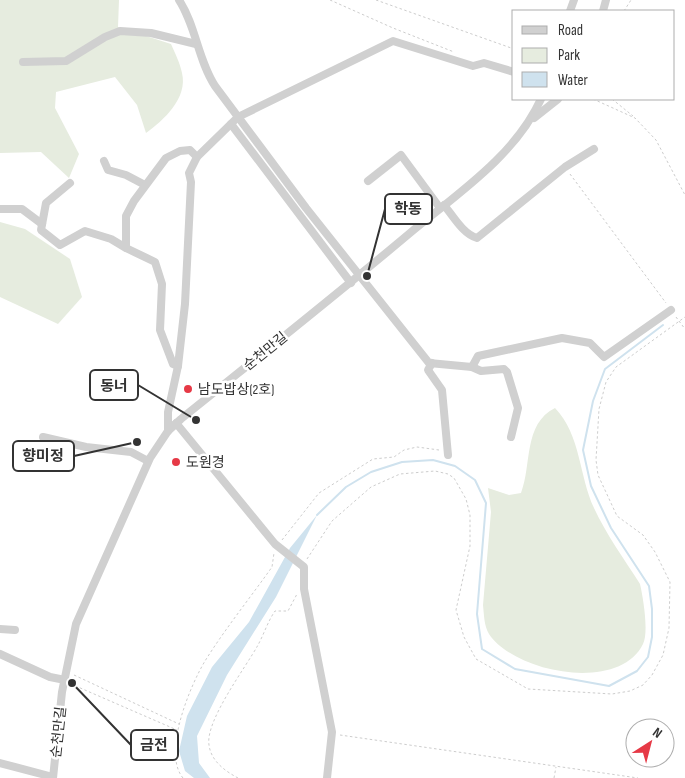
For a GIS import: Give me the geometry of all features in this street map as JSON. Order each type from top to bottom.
[{"type":"street","points":[[178,0],[186,13],[208,76],[360,276],[432,364],[472,367],[481,371],[504,369],[507,372],[518,408],[511,437]]},
{"type":"street","points":[[23,62],[66,61],[111,34],[120,31],[151,33],[196,44]]},
{"type":"street","points":[[168,431],[168,412],[178,366],[185,304],[190,173],[197,157],[238,117],[393,41],[472,66],[484,63],[512,71]]},
{"type":"street","name":"순천만길","points":[[53,778],[65,680],[76,624],[148,461],[168,431],[360,276],[488,168],[516,138],[535,112],[541,100]]},
{"type":"street","points":[[516,138],[538,114],[557,100]]},
{"type":"street","points":[[231,124],[351,283]]},
{"type":"street","points":[[368,181],[401,155],[442,206],[471,236],[477,238],[565,167],[594,149]]},
{"type":"street","points":[[126,248],[126,216],[159,165],[170,155],[180,151],[190,150],[197,157]]},
{"type":"street","points":[[104,162],[108,170],[126,175],[145,185]]},
{"type":"street","points":[[70,183],[46,203],[40,230],[60,245],[85,231],[111,239],[155,262],[162,284],[160,330],[173,364],[178,366]]},
{"type":"street","points":[[0,210],[22,209],[42,224]]},
{"type":"street","points":[[472,367],[478,356],[562,338],[590,343],[604,357],[670,310]]},
{"type":"street","points":[[432,364],[428,370],[442,390],[448,455]]},
{"type":"street","points":[[176,423],[277,547],[301,564],[304,589],[332,732],[327,778]]},
{"type":"street","points":[[43,437],[86,447],[131,452],[148,461]]},
{"type":"street","points":[[0,629],[15,630]]},
{"type":"street","points":[[0,654],[50,677],[65,680]]},
{"type":"street","points":[[0,763],[53,778]]},
{"type":"path","points":[[330,0],[393,28],[460,54]]},
{"type":"path","points":[[376,0],[512,48]]},
{"type":"path","points":[[595,100],[636,118]]},
{"type":"path","points":[[613,100],[636,118],[656,140],[685,196]]},
{"type":"path","points":[[565,167],[685,329]]},
{"type":"path","points":[[301,564],[332,521],[371,487],[400,474],[435,471],[448,474],[454,478],[466,499],[470,515],[470,546],[456,610],[464,637],[476,659],[528,690],[612,694],[630,692],[643,685],[652,675],[662,656],[669,628],[670,582],[655,552],[642,535],[617,516],[598,475],[596,427],[599,408],[611,373],[685,317]]},
{"type":"path","points":[[183,778],[177,766],[175,754],[178,731],[186,704],[204,663],[272,567],[277,547],[286,538],[319,493],[373,460],[394,458],[404,450],[417,447],[440,450]]},
{"type":"path","points":[[238,778],[225,770],[212,756],[208,743],[216,716],[239,673],[258,646],[275,611],[288,611],[299,592],[304,589]]},
{"type":"path","points":[[65,680],[77,675],[180,724]]},
{"type":"path","points":[[65,680],[178,731]]},
{"type":"path","points":[[332,732],[638,778]]},
{"type":"path","points":[[554,778],[556,766]]},
{"type":"green space","points":[[0,0],[119,0],[118,27],[171,44],[182,73],[183,82],[178,100],[167,115],[146,133],[137,105],[115,77],[56,92],[55,108],[79,154],[69,178],[41,152],[0,153]]},
{"type":"green space","points":[[0,222],[25,229],[70,259],[82,297],[58,324],[0,297]]},
{"type":"green space","points":[[555,408],[564,419],[575,443],[594,508],[640,584],[644,606],[645,639],[643,644],[631,659],[612,669],[591,673],[567,672],[543,667],[521,659],[502,648],[489,634],[484,620],[483,605],[491,512],[488,488],[509,495],[521,493],[533,435],[545,415]]},
{"type":"water","points":[[317,515],[276,597],[227,675],[197,736],[199,763],[210,778],[194,778],[185,771],[179,751],[187,716],[212,667],[249,622],[290,548]]},
{"type":"waterway","points":[[317,515],[346,487],[371,472],[402,462],[433,460],[455,466],[475,480],[486,503],[477,614],[482,649],[515,669],[609,686],[637,671],[648,657],[652,637],[652,609],[649,586],[611,528],[591,486],[583,450],[593,401],[605,369],[663,325]]},
{"type":"place","name":"학동","points":[[367,276]]},
{"type":"place","name":"남도밥상(2호)","points":[[188,389]]},
{"type":"place","name":"동너","points":[[196,420]]},
{"type":"place","name":"향미정","points":[[137,442]]},
{"type":"place","name":"도원경","points":[[176,462]]},
{"type":"place","name":"금전","points":[[72,683]]}]
